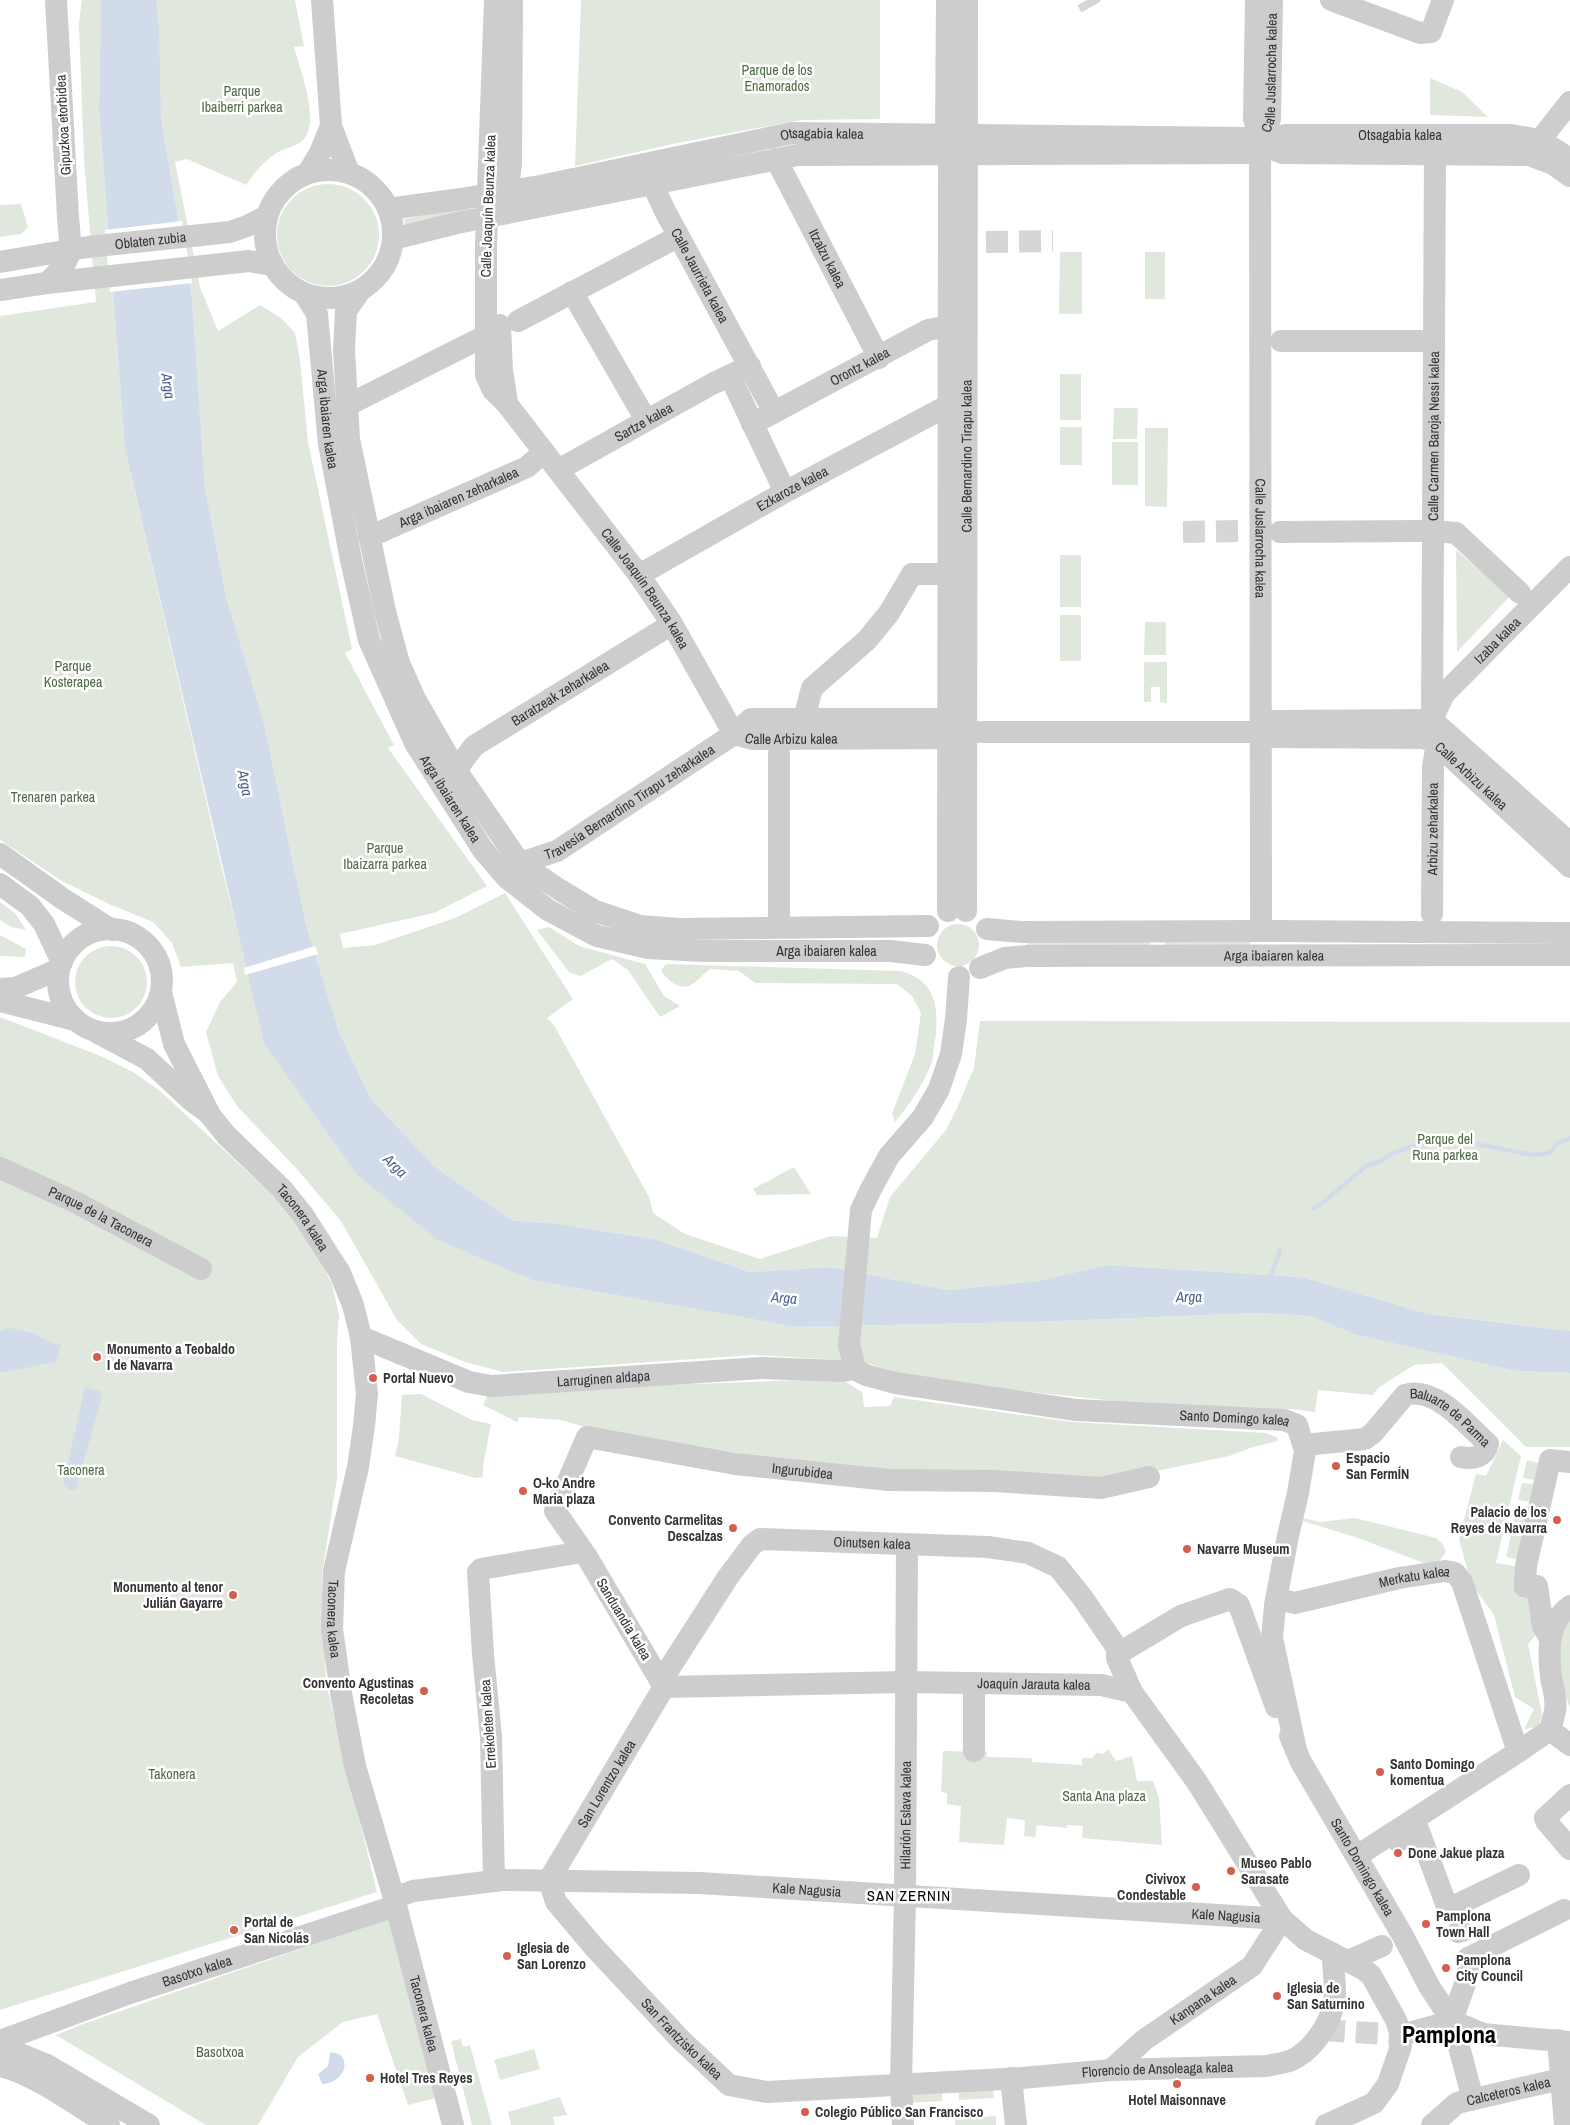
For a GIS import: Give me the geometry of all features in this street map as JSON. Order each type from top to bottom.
[{"type":"street","name":"Gipuzkoa etorbidea","points":[[56,0],[68,217],[80,249]]},
{"type":"street","points":[[322,0],[331,126],[349,173]]},
{"type":"street","name":"Calle Joaquín Beunza kalea","points":[[495,0],[498,192],[485,336],[486,375],[493,390],[507,404],[639,575],[672,624],[734,734]]},
{"type":"street","name":"Calle Joaquín Beunza kalea","points":[[498,192],[511,164],[512,0]]},
{"type":"street","name":"Calle Bernardino Tirapu kalea","points":[[947,0],[958,145],[977,242],[955,730]]},
{"type":"street","name":"Calle Bernardino Tirapu kalea","points":[[957,911],[955,730],[949,574],[949,326],[967,0]]},
{"type":"street","name":"Calle Juslarrocha kalea","points":[[1256,0],[1254,118],[1260,145],[1261,931]]},
{"type":"street","name":"Calle Juslarrocha kalea","points":[[1260,145],[1270,120],[1272,0]]},
{"type":"street","points":[[1331,0],[1420,34],[1430,32],[1443,0]]},
{"type":"street","points":[[1535,147],[1570,102]]},
{"type":"street","points":[[308,173],[320,153],[331,126]]},
{"type":"street","name":"Otsagabia kalea","points":[[388,209],[540,186],[792,133],[927,133],[958,145]]},
{"type":"street","name":"Otsagabia kalea","points":[[1260,145],[1285,135],[1510,135],[1535,147]]},
{"type":"street","name":"Otsagabia kalea","points":[[393,239],[495,215],[798,155],[958,145],[1246,138],[1283,153],[1435,153],[1535,147]]},
{"type":"street","points":[[1535,147],[1570,159]]},
{"type":"street","points":[[1535,147],[1553,164],[1570,176]]},
{"type":"street","name":"Calle Carmen Baroja Nessi kalea","points":[[1432,720],[1435,153]]},
{"type":"street","name":"Itzalzu kalea","points":[[776,160],[879,358]]},
{"type":"street","points":[[331,170],[349,173],[365,181],[378,194],[388,209],[393,239],[388,260],[376,278],[359,292],[342,298],[323,299],[305,295],[280,278],[272,265],[266,249],[264,232],[267,216],[274,200],[284,188],[308,173],[331,170]]},
{"type":"street","name":"Calle Jaurrieta kalea","points":[[654,185],[665,211],[774,412]]},
{"type":"street","name":"Calle Joaquín Beunza kalea","points":[[495,215],[502,370],[507,404]]},
{"type":"street","name":"Oblaten zubia","points":[[80,249],[214,234],[247,226],[267,216]]},
{"type":"street","points":[[518,321],[668,242]]},
{"type":"street","points":[[0,262],[80,249]]},
{"type":"street","points":[[47,282],[80,249]]},
{"type":"street","points":[[0,290],[47,282],[249,261],[272,265]]},
{"type":"street","name":"Arga ibaiaren kalea","points":[[359,292],[346,311],[344,349],[346,406],[349,439],[385,611],[399,663],[415,699],[456,770],[509,875],[560,890],[595,911],[640,926],[678,929],[928,926]]},
{"type":"street","points":[[572,292],[646,420]]},
{"type":"street","name":"Arga ibaiaren kalea","points":[[305,295],[317,314],[329,444],[351,560],[369,640],[415,744],[483,850],[548,910],[597,936],[648,948],[703,951],[891,951],[925,955]]},
{"type":"street","name":"Orontz kalea","points":[[774,412],[879,358],[928,330],[949,326]]},
{"type":"street","points":[[346,406],[485,336]]},
{"type":"street","name":"Calle Carmen Baroja Nessi kalea","points":[[1281,341],[1421,341]]},
{"type":"street","points":[[750,366],[730,376],[785,492]]},
{"type":"street","name":"Sartze kalea","points":[[558,470],[646,420],[730,376]]},
{"type":"street","name":"Ezkaroze kalea","points":[[639,575],[785,492],[949,405]]},
{"type":"street","points":[[752,424],[774,412]]},
{"type":"street","name":"Arga ibaiaren zeharkalea","points":[[370,537],[527,467],[544,452]]},
{"type":"street","name":"Calle Carmen Baroja Nessi kalea","points":[[1280,532],[1421,532]]},
{"type":"street","name":"Calle Carmen Baroja Nessi kalea","points":[[1446,532],[1456,533],[1520,593]]},
{"type":"street","name":"Izaba kalea","points":[[1432,720],[1444,694],[1570,567]]},
{"type":"street","points":[[804,719],[812,688],[867,640],[889,613],[912,574],[949,574]]},
{"type":"street","name":"Baratzeak zeharkalea","points":[[456,770],[474,746],[672,624]]},
{"type":"street","name":"Calle Arbizu kalea","points":[[734,734],[751,719],[804,719],[955,730]]},
{"type":"street","name":"Calle Arbizu kalea","points":[[1261,730],[1432,720],[1566,831]]},
{"type":"street","name":"Calle Arbizu kalea","points":[[734,734],[752,739],[955,730],[1261,730],[1424,738],[1437,744],[1570,867]]},
{"type":"street","name":"Travesía Bernardino Tirapu zeharkalea","points":[[509,875],[557,851],[734,734]]},
{"type":"street","name":"Arbizu zeharkalea","points":[[1432,914],[1432,766],[1437,744]]},
{"type":"street","points":[[779,754],[780,915]]},
{"type":"street","points":[[0,854],[63,899],[112,930]]},
{"type":"street","points":[[0,884],[30,906],[44,924],[61,965]]},
{"type":"street","points":[[957,911],[982,921],[990,939],[990,950],[980,968],[974,973],[958,977],[938,972],[930,964],[925,955],[924,935],[933,919],[957,911]]},
{"type":"street","name":"Arga ibaiaren kalea","points":[[987,929],[1021,932],[1570,933]]},
{"type":"street","points":[[0,1001],[75,1020],[95,1031],[112,1033],[129,1030],[143,1021],[154,1008],[161,992],[161,973],[154,954],[146,944],[135,936],[112,930],[100,930],[87,934],[68,951],[61,965],[58,980],[62,1002],[75,1020]]},
{"type":"street","name":"Arga ibaiaren kalea","points":[[980,968],[1006,958],[1028,956],[1570,955]]},
{"type":"street","points":[[0,989],[15,988],[61,965]]},
{"type":"street","points":[[852,1357],[857,1246],[861,1210],[889,1156],[923,1117],[939,1088],[951,1054],[958,977]]},
{"type":"street","name":"Taconera kalea","points":[[161,992],[174,1044],[210,1115],[226,1135],[282,1189],[303,1215],[340,1273],[353,1305],[361,1337],[366,1373],[364,1426],[358,1467],[334,1571],[332,1629],[341,1693],[355,1766],[394,1902],[450,2118]]},
{"type":"street","name":"Taconera kalea","points":[[95,1031],[147,1059],[210,1115]]},
{"type":"street","name":"Parque de la Taconera","points":[[0,1168],[75,1202],[201,1269]]},
{"type":"street","name":"Larruginen aldapa","points":[[361,1337],[469,1382],[491,1386],[761,1368],[843,1372],[852,1357]]},
{"type":"street","name":"Santo Domingo kalea","points":[[852,1357],[866,1375],[895,1383],[1076,1410],[1284,1420],[1297,1425],[1304,1445],[1304,1459],[1288,1536],[1272,1638],[1296,1750]]},
{"type":"street","name":"Baluarte de Parma","points":[[1304,1445],[1365,1439],[1373,1433],[1405,1395],[1418,1393],[1427,1394],[1438,1399],[1488,1444],[1487,1450],[1482,1455],[1468,1459],[1461,1457]]},
{"type":"street","name":"Ingurubidea","points":[[582,1552],[555,1511],[587,1437],[735,1464],[880,1479],[995,1481],[1101,1488],[1149,1477]]},
{"type":"street","points":[[1550,1639],[1543,1626],[1537,1586],[1525,1587],[1531,1573],[1550,1460],[1570,1462]]},
{"type":"street","name":"Oinutsen kalea","points":[[664,1687],[667,1672],[728,1577],[752,1545],[760,1540],[988,1547],[1028,1553],[1058,1567],[1082,1597],[1117,1648],[1117,1658],[1132,1692]]},
{"type":"street","name":"Hilarión Eslava kalea","points":[[903,2125],[901,2084],[905,1896],[907,1546]]},
{"type":"street","name":"Errekoleten kalea","points":[[494,1881],[492,1737],[477,1576],[481,1568],[582,1552]]},
{"type":"street","name":"Sanduandia kalea","points":[[582,1552],[664,1687]]},
{"type":"street","name":"Merkatu kalea","points":[[1277,1599],[1295,1603],[1399,1578],[1445,1571],[1455,1573],[1462,1582],[1518,1752]]},
{"type":"street","name":"Santo Domingo kalea","points":[[1117,1648],[1126,1649],[1182,1616],[1230,1599],[1239,1605],[1272,1699],[1301,1762],[1364,1852],[1392,1941],[1428,1986],[1452,2021]]},
{"type":"street","points":[[1570,1606],[1559,1615],[1552,1626],[1550,1639],[1555,1711],[1560,1731],[1570,1745]]},
{"type":"street","name":"Joaquín Jarauta kalea","points":[[664,1687],[905,1682],[1101,1685],[1132,1692]]},
{"type":"street","points":[[974,1683],[974,1752]]},
{"type":"street","name":"San Lorentzo kalea","points":[[549,1880],[664,1687]]},
{"type":"street","points":[[1132,1692],[1197,1782],[1282,1919],[1306,1940],[1363,1969],[1370,1975],[1396,2020],[1401,2035],[1401,2046],[1388,2084],[1374,2103],[1333,2124],[1326,2125]]},
{"type":"street","points":[[1364,1852],[1518,1752],[1560,1731]]},
{"type":"street","points":[[1570,1795],[1545,1818],[1546,1822],[1570,1849]]},
{"type":"street","points":[[1364,1852],[1375,1856],[1418,1828],[1448,1909],[1519,1875]]},
{"type":"street","name":"Kale Nagusia","points":[[394,1902],[413,1891],[494,1881],[549,1880],[699,1883],[1282,1919]]},
{"type":"street","name":"San Frantzisko kalea","points":[[549,1880],[556,1902],[594,1947],[681,2040],[729,2085],[767,2092],[901,2084]]},
{"type":"street","name":"Basotxo kalea","points":[[0,2041],[130,1993],[394,1902]]},
{"type":"street","points":[[1432,2125],[1465,2101],[1452,2021],[1468,1976],[1468,1958],[1564,1910]]},
{"type":"street","name":"Kanpana kalea","points":[[1111,2070],[1144,2040],[1252,1966],[1282,1919]]},
{"type":"street","points":[[1340,1958],[1392,1941]]},
{"type":"street","name":"Florencio de Ansoleaga kalea","points":[[901,2084],[1111,2070],[1266,2066],[1296,2058],[1310,2046],[1323,2030],[1330,2017],[1340,1958]]},
{"type":"street","points":[[1401,2035],[1452,2021],[1483,2034],[1564,2041],[1561,2078],[1565,2125]]},
{"type":"street","points":[[0,2046],[46,2065],[149,2125]]},
{"type":"street","points":[[0,2066],[10,2068],[38,2082],[109,2125]]},
{"type":"street","points":[[1011,2078],[1016,2125]]},
{"type":"street","name":"Calceteros kalea","points":[[1465,2101],[1561,2078]]},
{"type":"green space","points":[[82,0],[101,0],[99,109],[125,449],[222,869],[268,1048],[535,1281],[796,1327],[1035,1322],[1257,1313],[1310,1316],[1356,1335],[1516,1371],[1570,1373],[1570,1447],[1526,1447],[1442,1363],[1414,1365],[1378,1388],[1373,1395],[1318,1390],[1315,1412],[1292,1409],[1188,1409],[969,1385],[904,1375],[862,1361],[753,1355],[503,1372],[465,1362],[421,1344],[397,1320],[341,1221],[295,1167],[237,1106],[218,1076],[206,1032],[220,1002],[237,982],[233,963],[181,967],[172,943],[153,922],[111,905],[62,881],[0,840],[0,316],[96,302],[84,160],[79,23]]},
{"type":"green space","points":[[155,0],[295,0],[304,46],[294,47],[310,108],[308,131],[303,140],[271,157],[259,168],[246,185],[187,159],[175,162],[200,287],[218,331],[260,305],[281,318],[295,333],[300,360],[308,442],[352,649],[345,653],[394,745],[388,748],[487,886],[434,913],[340,934],[343,948],[375,945],[455,918],[505,893],[573,999],[547,1018],[554,1025],[649,1197],[653,1213],[685,1234],[760,1259],[831,1236],[877,1238],[890,1197],[946,1130],[957,1108],[974,1068],[980,1021],[1570,1022],[1570,1331],[1429,1314],[1302,1277],[1107,1265],[1037,1281],[948,1290],[830,1267],[750,1272],[654,1239],[559,1224],[511,1220],[434,1166],[371,1099],[339,1032],[306,924],[263,719],[226,597],[205,487],[192,298],[161,118]]},
{"type":"green space","name":"Parque de los Enamorados","points":[[581,0],[880,0],[880,119],[801,120],[677,143],[575,166]]},
{"type":"green space","points":[[1430,78],[1462,92],[1488,117],[1430,115]]},
{"type":"green space","points":[[328,184],[338,185],[357,192],[371,206],[378,225],[378,245],[371,264],[357,278],[338,285],[328,286],[318,285],[299,278],[285,264],[278,245],[277,235],[278,225],[285,206],[299,192],[318,185]]},
{"type":"green space","points":[[21,204],[28,228],[21,234],[0,237],[0,205]]},
{"type":"green space","points":[[468,205],[470,211],[405,225],[404,219]]},
{"type":"green space","points":[[1060,252],[1082,252],[1082,314],[1059,314]]},
{"type":"green space","points":[[1145,252],[1165,252],[1165,299],[1145,299]]},
{"type":"green space","points":[[1060,374],[1081,374],[1081,420],[1060,420]]},
{"type":"green space","points":[[1114,408],[1138,408],[1137,439],[1113,439]]},
{"type":"green space","points":[[1060,427],[1082,427],[1082,465],[1060,465]]},
{"type":"green space","points":[[1145,428],[1168,428],[1167,507],[1145,506]]},
{"type":"green space","points":[[1112,442],[1138,442],[1138,485],[1112,485]]},
{"type":"green space","points":[[1456,550],[1510,596],[1457,652]]},
{"type":"green space","points":[[1060,555],[1081,555],[1081,607],[1060,607]]},
{"type":"green space","points":[[1060,615],[1081,615],[1081,661],[1060,661]]},
{"type":"green space","points":[[1145,622],[1166,622],[1166,655],[1144,655]]},
{"type":"green space","points":[[1144,662],[1167,662],[1167,703],[1160,702],[1160,687],[1151,687],[1151,702],[1144,702]]},
{"type":"green space","points":[[0,902],[15,913],[26,930],[11,927],[0,920]]},
{"type":"green space","points":[[954,924],[962,924],[973,930],[979,945],[973,960],[962,966],[954,966],[943,960],[937,949],[937,941],[943,930]]},
{"type":"green space","points":[[549,927],[579,946],[645,964],[664,996],[680,1006],[660,1017],[628,970],[612,959],[580,976],[569,972],[537,930]]},
{"type":"green space","points":[[0,935],[26,949],[25,957],[0,956]]},
{"type":"green space","points":[[1250,939],[1250,948],[1165,948],[1165,940]]},
{"type":"green space","points":[[1150,940],[1150,948],[1027,949],[1027,941]]},
{"type":"green space","points":[[104,946],[118,946],[137,956],[147,975],[147,989],[137,1008],[118,1018],[104,1018],[85,1008],[75,989],[75,975],[85,956]]},
{"type":"green space","points":[[666,964],[900,971],[912,975],[922,981],[933,997],[936,1029],[931,1064],[919,1089],[895,1122],[892,1114],[915,1054],[921,1013],[912,996],[897,984],[755,983],[739,971],[710,969],[693,984],[682,987],[674,984],[663,974],[661,970]]},
{"type":"green space","name":"Takonera","points":[[0,1017],[103,1057],[133,1072],[159,1090],[278,1200],[310,1242],[332,1284],[339,1315],[337,1341],[337,1478],[322,1574],[326,1683],[377,1892],[0,2010]]},
{"type":"green space","points":[[794,1167],[811,1194],[757,1195],[753,1189]]},
{"type":"green space","points":[[802,1380],[846,1382],[862,1392],[864,1407],[890,1406],[894,1397],[1072,1422],[1266,1433],[1278,1438],[1278,1441],[1253,1447],[1229,1456],[1098,1483],[845,1470],[599,1431],[561,1420],[519,1417],[517,1422],[483,1405],[487,1396],[583,1388]]},
{"type":"green space","points":[[421,1394],[472,1420],[491,1424],[483,1466],[483,1477],[476,1478],[395,1456],[399,1438],[402,1395]]},
{"type":"green space","points":[[1503,1440],[1521,1456],[1496,1563],[1519,1567],[1520,1598],[1534,1596],[1539,1631],[1528,1644],[1542,1715],[1538,1727],[1524,1729],[1534,1709],[1515,1697],[1494,1615],[1471,1583],[1459,1539],[1476,1474],[1486,1476]]},
{"type":"green space","points":[[1527,1460],[1538,1463],[1535,1480],[1523,1478]]},
{"type":"green space","points":[[1522,1483],[1534,1484],[1532,1502],[1518,1500]]},
{"type":"green space","points":[[1517,1505],[1531,1507],[1527,1531],[1512,1529]]},
{"type":"green space","points":[[1303,1518],[1320,1522],[1355,1518],[1436,1538],[1443,1544],[1446,1552],[1438,1563],[1424,1563],[1358,1538],[1303,1521]]},
{"type":"green space","points":[[1511,1535],[1526,1537],[1522,1560],[1506,1557]]},
{"type":"green space","points":[[1570,1614],[1570,1708],[1562,1687],[1558,1630]]},
{"type":"green space","name":"Santa Ana plaza","points":[[1108,1749],[1116,1761],[1132,1756],[1137,1781],[1153,1781],[1159,1798],[1162,1845],[1082,1838],[1083,1826],[1067,1825],[1067,1828],[1037,1825],[1035,1837],[1024,1836],[1025,1820],[1007,1818],[1004,1845],[959,1842],[961,1806],[947,1804],[947,1793],[941,1792],[943,1751],[987,1752],[987,1757],[1032,1758],[1032,1762],[1082,1765],[1082,1758],[1092,1758],[1096,1753],[1103,1754]]},
{"type":"green space","name":"Basotxoa","points":[[393,1917],[440,2097],[408,2105],[377,2014],[343,2022],[298,2057],[258,2125],[206,2125],[56,2035],[83,2024]]},
{"type":"green space","points":[[461,2039],[463,2047],[470,2045],[492,2125],[472,2125],[451,2041]]},
{"type":"green space","points":[[534,2049],[540,2069],[500,2080],[494,2060]]},
{"type":"green space","points":[[993,2089],[994,2098],[959,2100],[959,2091]]},
{"type":"green space","points":[[942,2092],[942,2101],[907,2103],[906,2094]]},
{"type":"green space","points":[[560,2097],[567,2115],[553,2117],[555,2125],[511,2125],[508,2112]]},
{"type":"green space","points":[[996,2116],[996,2125],[955,2125],[955,2119]]},
{"type":"water","name":"Arga","points":[[101,0],[156,0],[159,29],[161,118],[192,298],[205,487],[226,597],[263,719],[306,924],[339,1032],[371,1099],[434,1166],[511,1220],[559,1224],[654,1239],[750,1272],[830,1267],[948,1290],[1037,1281],[1107,1265],[1302,1277],[1429,1314],[1570,1331],[1570,1373],[1516,1371],[1356,1335],[1310,1316],[1257,1313],[1035,1322],[796,1327],[535,1281],[438,1240],[357,1175],[264,1043],[125,449],[99,109]]},
{"type":"water","points":[[10,1328],[30,1332],[56,1345],[61,1344],[56,1362],[0,1373],[0,1331]]},
{"type":"water","points":[[85,1387],[103,1392],[76,1489],[70,1490],[63,1484]]},
{"type":"water","points":[[330,2053],[337,2053],[342,2056],[344,2067],[338,2078],[322,2084],[318,2074],[328,2066]]},
{"type":"pier","points":[[182,221],[192,283],[110,292],[105,230]]},
{"type":"pier","points":[[315,946],[318,954],[245,975],[244,968]]},
{"type":"waterway","points":[[1313,1208],[1324,1202],[1366,1166],[1381,1161],[1390,1154],[1420,1144],[1444,1138],[1534,1155],[1549,1153],[1558,1143],[1570,1138]]},
{"type":"waterway","points":[[1270,1279],[1280,1250]]},
{"type":"tunnel","points":[[1087,0],[1091,7]]},
{"type":"tunnel","points":[[986,242],[1053,241]]},
{"type":"tunnel","points":[[1183,532],[1241,531]]},
{"type":"tunnel","points":[[1323,2030],[1401,2035]]},
{"type":"place","name":"Monumento a Teobaldo I de Navarra","points":[[97,1357]]},
{"type":"place","name":"Portal Nuevo","points":[[373,1378]]},
{"type":"place","name":"Espacio San FermÍN","points":[[1336,1466]]},
{"type":"place","name":"O-ko Andre Maria plaza","points":[[523,1491]]},
{"type":"place","name":"Palacio de los Reyes de Navarra","points":[[1557,1520]]},
{"type":"place","name":"Convento Carmelitas Descalzas","points":[[733,1528]]},
{"type":"place","name":"Navarre Museum","points":[[1187,1549]]},
{"type":"place","name":"Monumento al tenor Julián Gayarre","points":[[233,1595]]},
{"type":"place","name":"Convento Agustinas Recoletas","points":[[424,1691]]},
{"type":"place","name":"Santo Domingo komentua","points":[[1380,1772]]},
{"type":"place","name":"Done Jakue plaza","points":[[1398,1853]]},
{"type":"place","name":"Museo Pablo Sarasate","points":[[1231,1871]]},
{"type":"place","name":"Civivox Condestable","points":[[1196,1887]]},
{"type":"place","name":"Pamplona Town Hall","points":[[1426,1924]]},
{"type":"place","name":"Portal de San Nicolás","points":[[234,1930]]},
{"type":"place","name":"Iglesia de San Lorenzo","points":[[507,1956]]},
{"type":"place","name":"Pamplona City Council","points":[[1446,1968]]},
{"type":"place","name":"Iglesia de San Saturnino","points":[[1277,1996]]},
{"type":"place","name":"Hotel Tres Reyes","points":[[370,2078]]},
{"type":"place","name":"Hotel Maisonnave","points":[[1177,2084]]},
{"type":"place","name":"Colegio Público San Francisco","points":[[805,2112]]},
{"type":"district","name":"SAN ZERNIN","points":[[909,1896]]},
{"type":"district","name":"Pamplona","points":[[1449,2035]]},
{"type":"park label","name":"Parque Ibaiberri parkea","points":[[242,99]]},
{"type":"park label","name":"Parque Kosterapea","points":[[73,674]]},
{"type":"park label","name":"Trenaren parkea","points":[[53,797]]},
{"type":"park label","name":"Parque Ibaizarra parkea","points":[[385,856]]},
{"type":"park label","name":"Parque del Runa parkea","points":[[1445,1148]]},
{"type":"park label","name":"Taconera","points":[[81,1470]]}]
